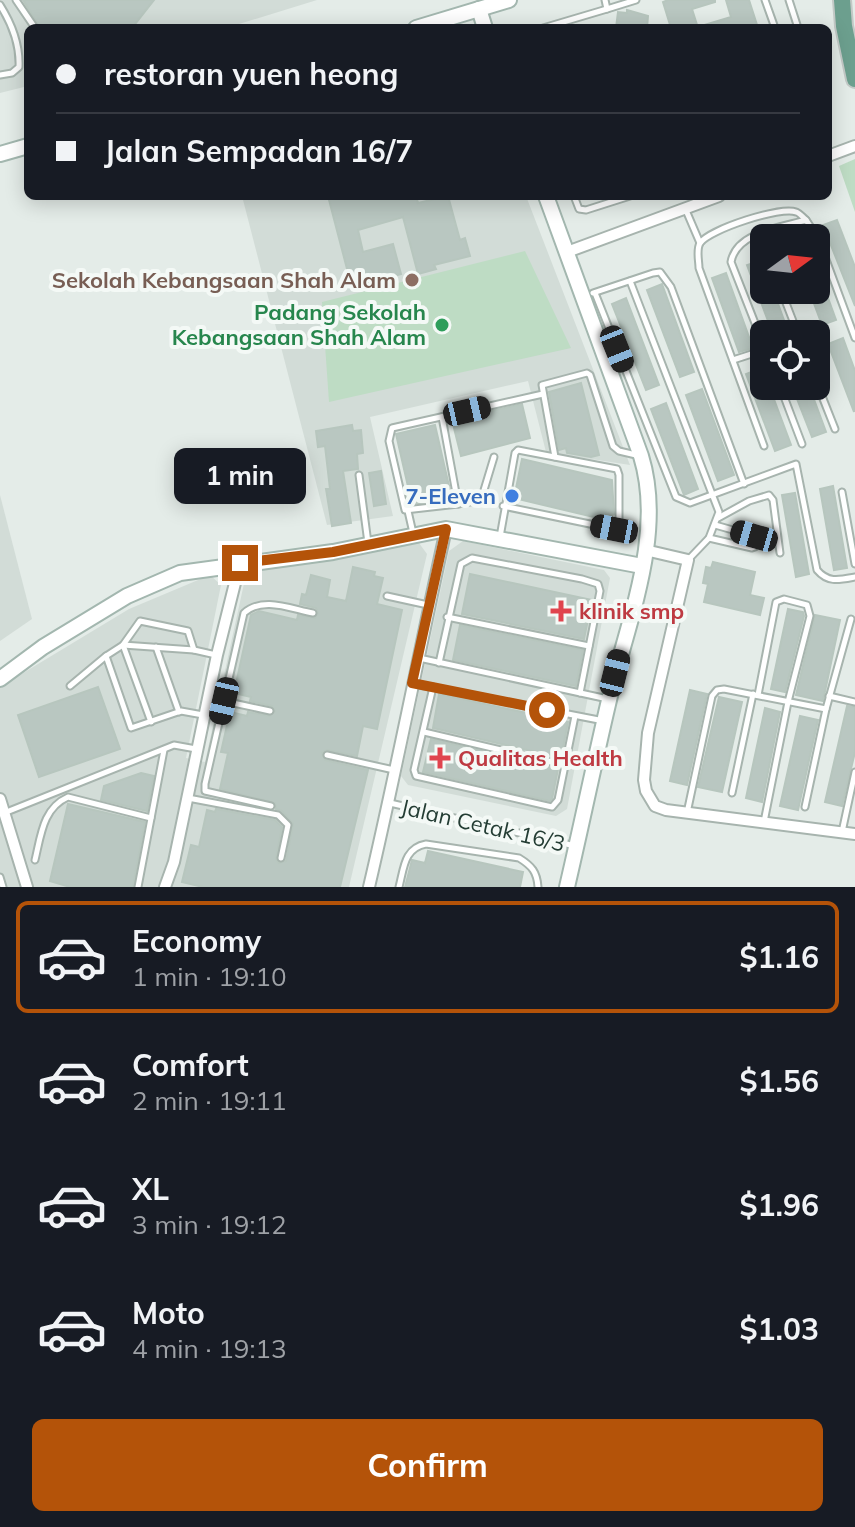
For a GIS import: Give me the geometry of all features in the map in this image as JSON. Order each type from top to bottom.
[{"type":"main road","points":[[839,0],[855,79]]},
{"type":"street","points":[[429,24],[509,0]]},
{"type":"street","points":[[479,9],[484,24]]},
{"type":"street","points":[[832,155],[855,146]]},
{"type":"street","points":[[0,154],[24,147]]},
{"type":"street","points":[[548,200],[567,252],[590,295],[641,456],[650,495],[642,566],[567,887]]},
{"type":"street","points":[[567,252],[708,200]]},
{"type":"street","points":[[0,679],[43,647],[127,596],[180,573],[333,552],[446,529],[642,566]]},
{"type":"street","points":[[369,887],[446,529]]},
{"type":"street","points":[[645,550],[688,560],[648,733],[644,780],[649,799],[655,806],[687,813],[855,834]]},
{"type":"street","points":[[165,887],[174,862],[217,655],[240,563]]},
{"type":"street","points":[[0,799],[27,887]]},
{"type":"lane","points":[[16,0],[32,24]]},
{"type":"lane","points":[[605,0],[607,9]]},
{"type":"lane","points":[[556,24],[636,0]]},
{"type":"lane","points":[[765,0],[774,24]]},
{"type":"lane","points":[[789,0],[797,24]]},
{"type":"lane","points":[[0,5],[9,21],[20,55],[19,67],[12,73],[0,75]]},
{"type":"lane","points":[[576,200],[579,209],[586,210],[617,200]]},
{"type":"lane","points":[[685,208],[700,243],[699,268],[764,446]]},
{"type":"lane","points":[[700,243],[719,230],[774,214],[797,212],[818,238],[855,338]]},
{"type":"lane","points":[[793,224],[806,220]]},
{"type":"lane","points":[[750,239],[738,245],[731,262],[753,320]]},
{"type":"lane","points":[[744,484],[671,287],[660,272],[590,295],[676,497],[690,503],[714,496],[796,464],[817,570],[834,581],[855,577]]},
{"type":"lane","points":[[630,281],[714,496],[716,522],[709,538],[688,560]]},
{"type":"lane","points":[[733,360],[750,353]]},
{"type":"lane","points":[[555,457],[543,384],[587,373],[613,446],[619,451],[641,456]]},
{"type":"lane","points":[[413,534],[408,511],[400,499],[390,433],[392,428],[543,394]]},
{"type":"lane","points":[[785,400],[802,444]]},
{"type":"lane","points":[[824,400],[835,429]]},
{"type":"lane","points":[[442,417],[458,504]]},
{"type":"lane","points":[[500,537],[503,506],[515,453],[523,449],[617,469],[619,475],[619,525],[614,529],[503,506]]},
{"type":"lane","points":[[408,511],[481,500],[494,457]]},
{"type":"lane","points":[[359,475],[368,544]]},
{"type":"lane","points":[[842,492],[855,564]]},
{"type":"lane","points":[[716,522],[749,501],[769,495],[773,500],[780,553]]},
{"type":"lane","points":[[709,538],[755,547],[754,536],[716,522]]},
{"type":"lane","points":[[439,663],[447,617],[461,564],[466,559],[582,579],[598,584],[600,591],[580,693]]},
{"type":"lane","points":[[387,596],[429,606]]},
{"type":"lane","points":[[732,793],[776,602],[784,599],[807,605],[810,616],[788,702],[763,823]]},
{"type":"lane","points":[[271,806],[205,791],[205,784],[244,613],[265,603],[313,613]]},
{"type":"lane","points":[[447,617],[589,646]]},
{"type":"lane","points":[[805,807],[829,696],[851,619]]},
{"type":"lane","points":[[123,645],[140,621],[188,631],[194,650]]},
{"type":"lane","points":[[70,686],[113,649],[123,645],[194,650],[217,655]]},
{"type":"lane","points":[[123,645],[151,722]]},
{"type":"lane","points":[[156,647],[179,712]]},
{"type":"lane","points":[[106,656],[128,726],[133,728],[179,712],[204,716]]},
{"type":"lane","points":[[418,658],[609,699]]},
{"type":"lane","points":[[412,683],[605,722]]},
{"type":"lane","points":[[433,687],[414,770],[416,776],[552,807],[558,800],[575,716]]},
{"type":"lane","points":[[687,813],[712,696],[717,690],[826,709]]},
{"type":"lane","points":[[829,696],[855,702]]},
{"type":"lane","points":[[209,697],[270,711]]},
{"type":"lane","points":[[424,732],[565,765]]},
{"type":"lane","points":[[4,813],[174,745],[197,750]]},
{"type":"lane","points":[[138,887],[164,749]]},
{"type":"lane","points":[[327,755],[395,770]]},
{"type":"lane","points":[[842,833],[855,772]]},
{"type":"lane","points":[[35,860],[45,820],[54,804],[68,797],[151,818]]},
{"type":"lane","points":[[187,798],[278,815],[288,825],[281,858]]},
{"type":"lane","name":"Jalan Cetak 16/3","points":[[389,803],[576,847]]},
{"type":"lane","points":[[399,887],[407,854],[415,846],[426,844],[519,858],[531,865],[537,874],[538,887]]},
{"type":"lane","points":[[0,877],[3,887]]},
{"type":"shaded area","points":[[0,0],[317,0],[239,24],[24,24],[24,87],[0,93]]},
{"type":"shaded area","name":"Sekolah Kebangsaan Shah Alam","points":[[243,200],[528,200],[630,465],[546,452],[528,381],[370,417],[393,516],[327,525]]},
{"type":"shaded area","points":[[0,495],[32,619],[0,641]]},
{"type":"shaded area","points":[[463,541],[604,570],[610,578],[567,809],[556,816],[408,785],[401,776],[449,551]]},
{"type":"shaded area","points":[[419,543],[427,554],[349,887],[0,887],[0,687],[129,609],[210,575],[221,585],[186,758],[205,762],[245,579],[258,565]]},
{"type":"green space","points":[[855,159],[855,212],[839,166]]},
{"type":"green space","name":"Padang Sekolah Kebangsaan Shah Alam","points":[[525,251],[571,348],[329,402],[322,302]]},
{"type":"building","points":[[23,0],[154,0],[135,24],[38,24]]},
{"type":"building","points":[[715,0],[692,9],[697,24],[670,24],[663,2]]},
{"type":"building","points":[[726,0],[749,0],[757,24],[708,24],[731,17]]},
{"type":"building","points":[[627,10],[648,16],[647,24],[616,24],[618,12],[627,13]]},
{"type":"building","points":[[329,200],[417,200],[418,203],[449,200],[460,240],[465,238],[470,256],[434,265],[436,269],[418,274],[403,217],[358,230],[363,252],[393,244],[401,274],[352,288]]},
{"type":"building","points":[[837,220],[855,267],[855,306],[830,243],[830,224],[826,224]]},
{"type":"building","points":[[726,273],[750,340],[750,349],[739,352],[712,278]]},
{"type":"building","points":[[662,284],[694,372],[680,377],[647,290]]},
{"type":"building","points":[[626,298],[659,385],[646,390],[612,304]]},
{"type":"building","points":[[762,304],[778,304],[784,320],[768,320]]},
{"type":"building","points":[[814,304],[830,304],[836,320],[820,320]]},
{"type":"building","points":[[843,338],[855,371],[854,412],[830,349],[830,343]]},
{"type":"building","points":[[581,383],[599,455],[591,457],[567,453],[566,448],[559,450],[549,392]]},
{"type":"building","points":[[702,389],[734,475],[718,481],[686,395]]},
{"type":"building","points":[[756,400],[774,400],[791,445],[775,451]]},
{"type":"building","points":[[797,400],[814,400],[826,432],[812,437]]},
{"type":"building","points":[[666,403],[698,489],[684,495],[651,409]]},
{"type":"building","points":[[522,404],[530,438],[461,456],[452,420]]},
{"type":"building","points":[[352,425],[353,431],[361,430],[363,453],[357,454],[358,469],[343,471],[351,523],[332,526],[326,489],[330,489],[325,446],[318,447],[316,431]]},
{"type":"building","points":[[435,425],[452,499],[412,504],[396,434]]},
{"type":"building","points":[[522,459],[612,480],[614,514],[606,520],[514,498]]},
{"type":"building","points":[[381,471],[386,504],[374,506],[369,473]]},
{"type":"building","points":[[833,486],[847,568],[834,570],[820,489]]},
{"type":"building","points":[[795,493],[809,574],[796,577],[782,495]]},
{"type":"building","points":[[713,562],[755,572],[750,595],[764,598],[760,615],[704,602],[708,584],[703,583],[706,567],[711,568]]},
{"type":"building","points":[[353,567],[375,572],[374,576],[383,578],[377,604],[402,610],[377,729],[363,726],[357,756],[327,750],[322,753],[325,760],[368,770],[340,887],[203,887],[182,882],[191,845],[199,847],[207,810],[275,820],[282,827],[276,859],[279,863],[286,861],[293,824],[282,811],[276,809],[275,803],[220,789],[228,753],[221,752],[230,712],[270,716],[275,711],[272,706],[234,693],[251,615],[259,611],[297,620],[298,615],[315,618],[318,613],[316,608],[300,604],[302,594],[306,595],[311,575],[330,580],[327,597],[346,601]]},
{"type":"building","points":[[470,574],[592,600],[584,639],[462,614]]},
{"type":"building","points":[[788,609],[803,612],[804,616],[785,692],[771,689]]},
{"type":"building","points":[[815,615],[840,620],[823,701],[796,695]]},
{"type":"building","points":[[460,625],[583,650],[576,686],[453,660]]},
{"type":"building","points":[[98,687],[120,749],[39,777],[18,715]]},
{"type":"building","points":[[690,690],[707,694],[687,785],[670,781]]},
{"type":"building","points":[[439,694],[568,722],[561,758],[433,728]]},
{"type":"building","points":[[719,697],[742,702],[722,792],[698,787]]},
{"type":"building","points":[[847,706],[855,707],[855,752],[842,806],[825,802]]},
{"type":"building","points":[[765,708],[780,712],[762,802],[746,798]]},
{"type":"building","points":[[800,716],[818,720],[798,810],[780,806]]},
{"type":"building","points":[[431,739],[558,769],[552,799],[423,772]]},
{"type":"building","points":[[141,773],[154,776],[147,811],[101,800],[104,786]]},
{"type":"building","points":[[68,804],[145,822],[133,887],[70,887],[50,881]]},
{"type":"building","points":[[428,851],[523,872],[520,887],[405,887],[412,860],[425,863]]},
{"type":"place","name":"Sekolah Kebangsaan Shah Alam","points":[[412,280]]},
{"type":"place","name":"Padang Sekolah Kebangsaan Shah Alam","points":[[442,325]]},
{"type":"place","name":"7-Eleven","points":[[512,496]]},
{"type":"place","name":"klinik smp","points":[[561,611]]},
{"type":"place","name":"Qualitas Health","points":[[440,758]]},
{"type":"route","points":[[240,563],[333,552],[446,529],[412,683],[547,710]]}]
